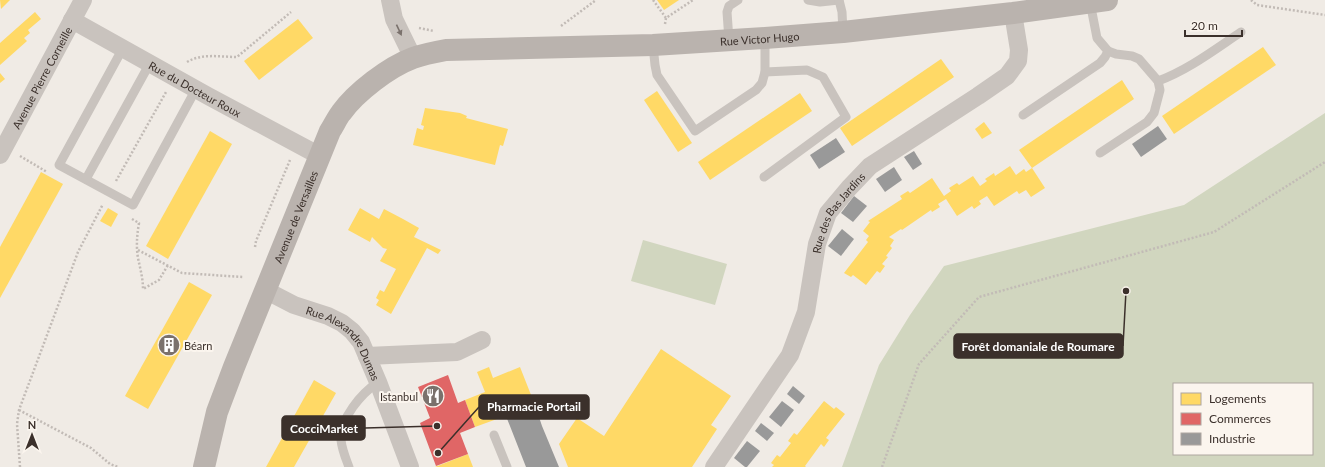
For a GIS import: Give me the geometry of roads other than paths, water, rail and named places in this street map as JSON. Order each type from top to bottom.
[{"type":"street","name":"Avenue Pierre Corneille","points":[[0,155],[83,0]]},
{"type":"street","points":[[390,0],[394,19],[412,58]]},
{"type":"street","name":"Rue Victor Hugo","points":[[412,58],[446,50],[653,45],[843,32],[1013,13],[1100,1]]},
{"type":"street","name":"Rue des Bas Jardins","points":[[714,467],[790,355],[806,312],[817,244],[828,213],[870,166],[1007,76],[1018,61],[1019,50],[1013,13]]},
{"type":"street","name":"Rue du Docteur Roux","points":[[72,20],[320,156]]},
{"type":"street","name":"Avenue de Versailles","points":[[204,467],[217,412],[320,156],[340,113],[352,100],[375,81],[390,70],[412,58]]},
{"type":"street","name":"Rue Alexandre Dumas","points":[[265,290],[294,305],[328,316],[342,323],[352,331],[361,342],[367,356],[410,467]]},
{"type":"street","points":[[367,356],[457,352],[482,340]]},
{"type":"lane","points":[[729,40],[729,6],[738,0]]},
{"type":"lane","points":[[808,0],[820,2],[839,0],[842,12],[843,32]]},
{"type":"lane","points":[[1100,1],[1093,22],[1097,38],[1108,51],[1139,59],[1158,81],[1160,90],[1154,113],[1146,122],[1100,154]]},
{"type":"lane","points":[[1158,81],[1172,76],[1192,65],[1241,32]]},
{"type":"lane","points":[[653,45],[657,75],[695,131],[756,90],[762,83],[765,72],[764,38]]},
{"type":"lane","points":[[123,48],[60,165],[133,205],[196,89]]},
{"type":"lane","points":[[1023,115],[1100,63],[1108,51]]},
{"type":"lane","points":[[86,179],[150,64]]},
{"type":"lane","points":[[764,177],[846,117],[823,76],[807,70],[765,72]]},
{"type":"lane","points":[[350,467],[341,441],[344,425],[356,402],[378,382]]},
{"type":"lane","points":[[494,435],[507,467]]},
{"type":"place","name":"Forêt domaniale de Roumare","points":[[1126,291]]},
{"type":"place","name":"Béarn","points":[[169,345]]},
{"type":"place","name":"Istanbul","points":[[433,396]]},
{"type":"place","name":"CocciMarket","points":[[437,426]]},
{"type":"place","name":"Pharmacie Portail","points":[[438,453]]}]
